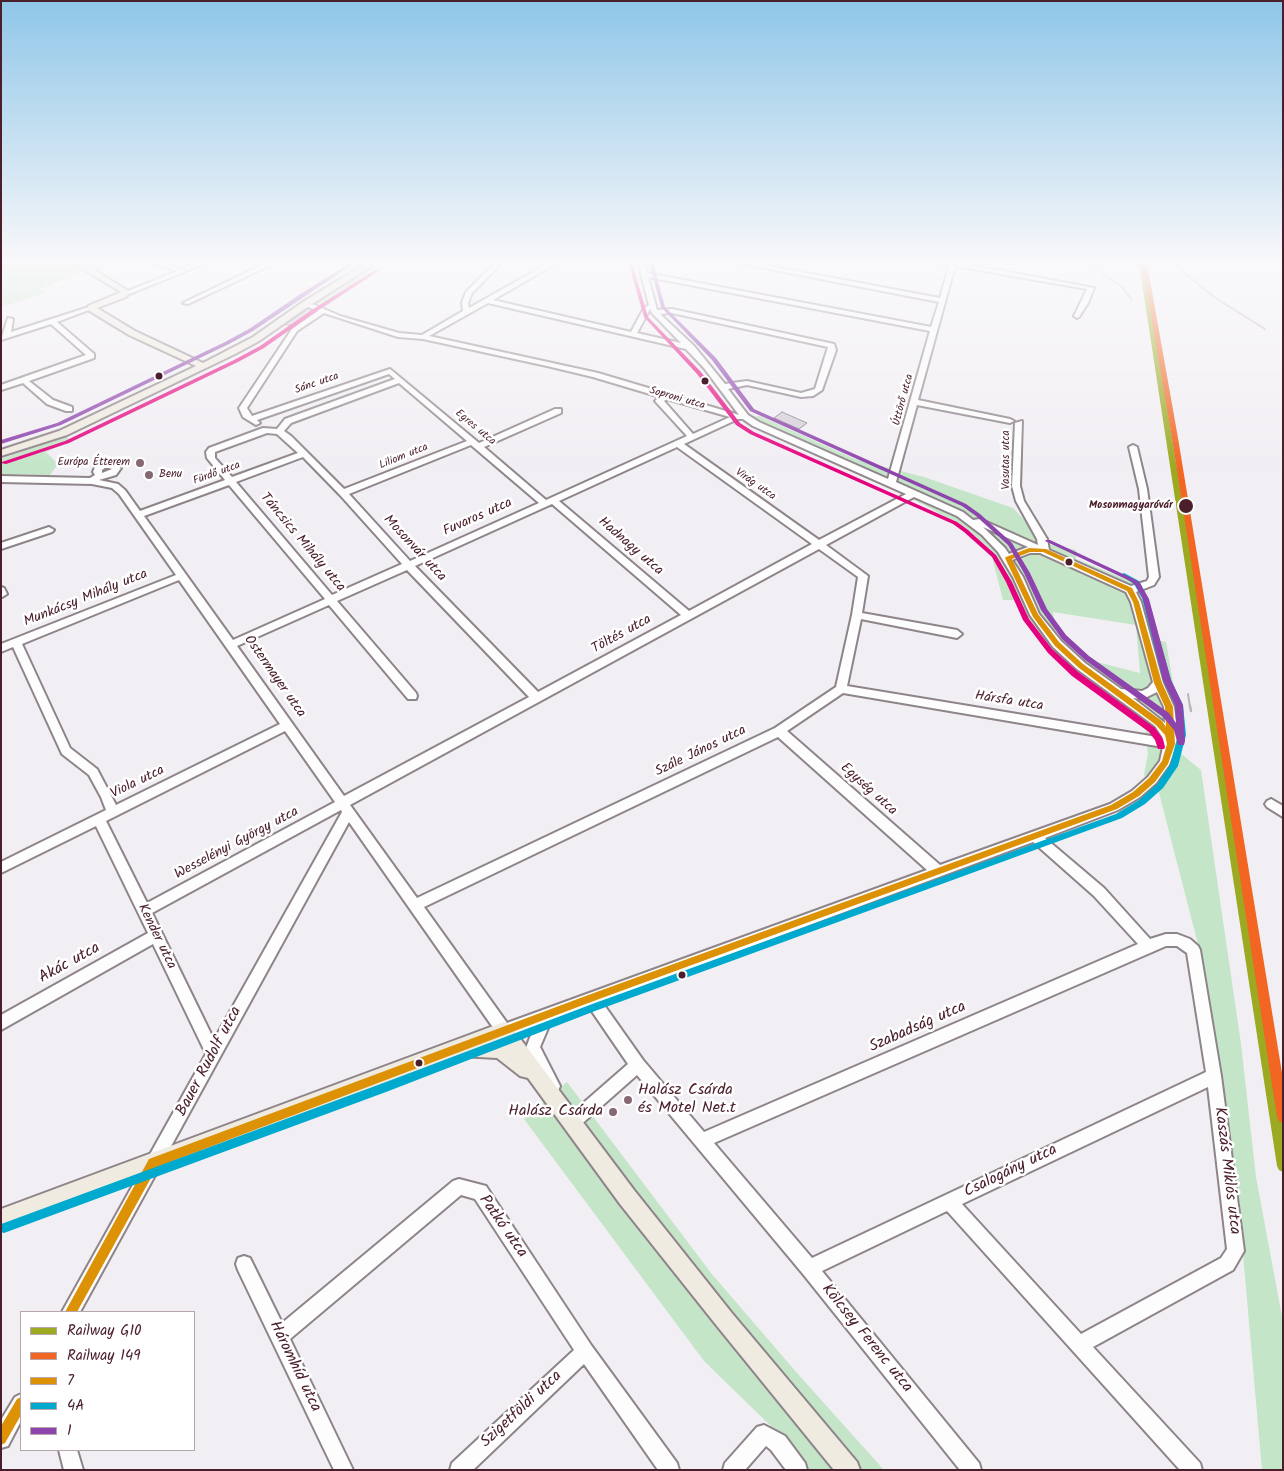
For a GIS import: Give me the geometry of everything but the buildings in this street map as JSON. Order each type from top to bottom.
[{"type":"main road","points":[[130,332],[203,366]]},
{"type":"main road","points":[[1,453],[63,433],[90,421],[203,366],[267,332]]},
{"type":"main road","points":[[1,1218],[504,1031],[579,1118],[612,1178],[724,1319],[849,1470]]},
{"type":"main road","points":[[457,1049],[498,1049],[508,1054],[579,1118]]},
{"type":"street","points":[[4,337],[21,332]]},
{"type":"street","points":[[1,388],[91,356],[64,332]]},
{"type":"street","points":[[293,332],[243,408],[251,419],[266,430],[279,432],[288,421],[400,380]]},
{"type":"street","name":"Soproni utca","points":[[387,332],[398,335],[423,337],[595,375],[741,417],[960,514],[993,540],[1008,558],[1035,615],[1057,644],[1075,661],[1159,723],[1168,734],[1171,744]]},
{"type":"street","points":[[423,337],[433,332]]},
{"type":"street","points":[[623,332],[690,348]]},
{"type":"street","points":[[674,332],[723,387],[741,417]]},
{"type":"street","points":[[723,387],[747,383],[801,395],[810,394],[818,390],[832,350],[831,346],[766,332]]},
{"type":"street","name":"Úttörő utca","points":[[891,484],[935,332]]},
{"type":"street","name":"Egres utca","points":[[390,371],[549,502]]},
{"type":"street","name":"Sánc utca","points":[[251,419],[390,371]]},
{"type":"street","points":[[24,380],[50,402],[69,409]]},
{"type":"street","points":[[666,396],[659,401],[692,438]]},
{"type":"street","name":"Vasutas utca","points":[[916,402],[1015,422],[1016,486],[1020,501],[1042,539],[1044,550]]},
{"type":"street","name":"Liliom utca","points":[[343,493],[558,411]]},
{"type":"street","name":"Fuvaros utca","points":[[231,645],[741,417]]},
{"type":"street","name":"Táncsics Mihály utca","points":[[266,430],[210,452],[211,458],[412,696]]},
{"type":"street","name":"Mosonvár utca","points":[[279,432],[343,493],[408,565],[537,698]]},
{"type":"street","name":"Virág utca","points":[[678,444],[819,545]]},
{"type":"street","points":[[1130,590],[1150,583],[1154,577],[1143,489],[1134,447]]},
{"type":"street","name":"Fürdő utca","points":[[138,515],[304,454]]},
{"type":"street","points":[[92,482],[100,476],[113,473],[117,468],[115,466]]},
{"type":"street","name":"Ostermayer utca","points":[[1,479],[92,482],[115,486],[122,492],[504,1031]]},
{"type":"street","name":"Töltés utca","points":[[347,808],[537,698],[914,493]]},
{"type":"street","name":"Hadnagy utca","points":[[549,502],[688,615]]},
{"type":"street","points":[[504,1031],[1114,806],[1136,794],[1152,780],[1165,762],[1171,744],[1169,706],[1158,683],[1136,602],[1130,590],[960,514]]},
{"type":"street","points":[[1,546],[49,530]]},
{"type":"street","points":[[819,545],[863,576],[857,615],[841,689]]},
{"type":"street","points":[[1008,558],[1029,550],[1044,550]]},
{"type":"street","name":"Munkácsy Mihály utca","points":[[1,648],[181,576]]},
{"type":"street","points":[[857,615],[956,634]]},
{"type":"street","points":[[16,642],[66,751],[93,772],[107,796],[113,812]]},
{"type":"street","points":[[1114,690],[1131,695],[1142,695],[1152,691],[1158,683]]},
{"type":"street","name":"Szále János utca","points":[[416,905],[779,731],[841,689]]},
{"type":"street","name":"Hársfa utca","points":[[841,689],[1171,744]]},
{"type":"street","name":"Viola utca","points":[[1,868],[287,725]]},
{"type":"street","name":"Egység utca","points":[[779,731],[937,871]]},
{"type":"street","points":[[1271,804],[1283,812]]},
{"type":"street","name":"Wesselényi György utca","points":[[144,911],[347,808]]},
{"type":"street","name":"Bauer Rudolf utca","points":[[72,1311],[153,1163],[175,1128],[347,808]]},
{"type":"street","name":"Kender utca","points":[[99,819],[214,1054]]},
{"type":"street","points":[[1034,836],[1099,892],[1148,946]]},
{"type":"street","name":"Akác utca","points":[[1,1023],[155,936]]},
{"type":"street","name":"Szabadság utca","points":[[702,1141],[1148,946],[1166,940],[1177,940],[1185,943]]},
{"type":"street","name":"Kaszás Miklós utca","points":[[1080,1344],[1227,1264],[1236,1252],[1214,1076],[1193,950],[1185,943]]},
{"type":"street","name":"Kölcsey Ferenc utca","points":[[591,998],[638,1065],[809,1268],[972,1470]]},
{"type":"street","points":[[546,1015],[533,1048],[579,1118],[638,1065]]},
{"type":"street","name":"Csalogány utca","points":[[809,1268],[1214,1076]]},
{"type":"street","name":"Patkó utca","points":[[279,1337],[459,1187],[480,1192],[585,1350],[670,1470]]},
{"type":"street","points":[[950,1202],[1193,1470]]},
{"type":"street","name":"Háromhíd utca","points":[[244,1264],[344,1470]]},
{"type":"street","name":"Szigetföldi utca","points":[[459,1470],[585,1350]]},
{"type":"street","points":[[1,1439],[20,1405]]},
{"type":"street","points":[[732,1470],[764,1434],[778,1443],[798,1470]]},
{"type":"street","points":[[68,1451],[74,1470]]},
{"type":"green space","points":[[760,416],[855,459],[924,477],[1013,508],[1034,530],[1036,541],[1076,550],[1076,559],[1135,583],[1152,639],[1166,642],[1183,741],[1179,752],[1201,770],[1241,1044],[1256,1177],[1283,1322],[1283,1470],[1262,1470],[1243,1254],[1199,948],[1158,789],[1144,775],[1148,754],[1145,725],[1079,679],[1029,626],[1015,600],[1003,600],[990,549],[971,532],[928,507],[869,478],[744,423],[745,417]],"holes":[[[1053,612],[1136,625],[1140,673],[1081,658],[1056,635]]]},
{"type":"green space","points":[[65,436],[71,441],[46,452],[58,464],[50,475],[1,474],[1,459]]},
{"type":"green space","points":[[567,1082],[711,1273],[884,1470],[806,1470],[780,1435],[704,1361],[524,1119]]},
{"type":"railway","points":[[1188,694],[1190,707]]},
{"type":"railway","points":[[1190,706],[1191,711]]},
{"type":"rail line","name":"G10","points":[[1152,332],[1283,1166]]},
{"type":"rail line","name":"149","points":[[1156,332],[1175,438],[1283,1117]]},
{"type":"transit line","name":"1","points":[[1,442],[59,424],[248,332]]},
{"type":"transit line","points":[[4,463],[67,442],[236,361],[262,347],[284,332]]},
{"type":"transit line","points":[[660,332],[699,373],[738,424],[752,433],[955,523],[966,531],[994,556],[1009,582],[1026,620],[1050,651],[1075,674],[1152,730],[1159,739],[1161,747]]},
{"type":"transit line","name":"1","points":[[687,332],[714,359],[752,410],[964,505],[978,515],[1010,544],[1027,573],[1044,610],[1064,637],[1087,658],[1166,715],[1177,729],[1181,741]]},
{"type":"transit line","name":"1","points":[[1048,541],[1134,581],[1138,585],[1146,599],[1167,680],[1179,705],[1181,743]]},
{"type":"transit line","name":"7","points":[[1029,550],[1044,550],[1130,590],[1136,602],[1158,683],[1169,707],[1171,744],[1168,734],[1159,723],[1081,666],[1057,644],[1035,615],[1008,558],[1029,550]]},
{"type":"transit line","name":"4A","points":[[4,1228],[386,1087],[595,1007],[1119,816],[1142,802],[1160,786],[1174,766],[1182,735],[1179,705],[1167,680],[1145,598],[1137,583],[1124,575]]},
{"type":"transit line","name":"7","points":[[153,1163],[591,998],[1114,807],[1136,794],[1152,780],[1165,762],[1171,744]]},
{"type":"transit line","name":"7","points":[[72,1311],[153,1163]]},
{"type":"transit line","name":"7","points":[[1,1439],[20,1405]]},
{"type":"place","name":"Európa Étterem","points":[[140,463]]},
{"type":"place","name":"Benu","points":[[149,475]]},
{"type":"place","name":"Mosonmagyaróvár","points":[[1186,506]]},
{"type":"place","name":"Halász Csárda és Motel Net.t","points":[[628,1100]]},
{"type":"place","name":"Halász Csárda","points":[[613,1112]]}]
